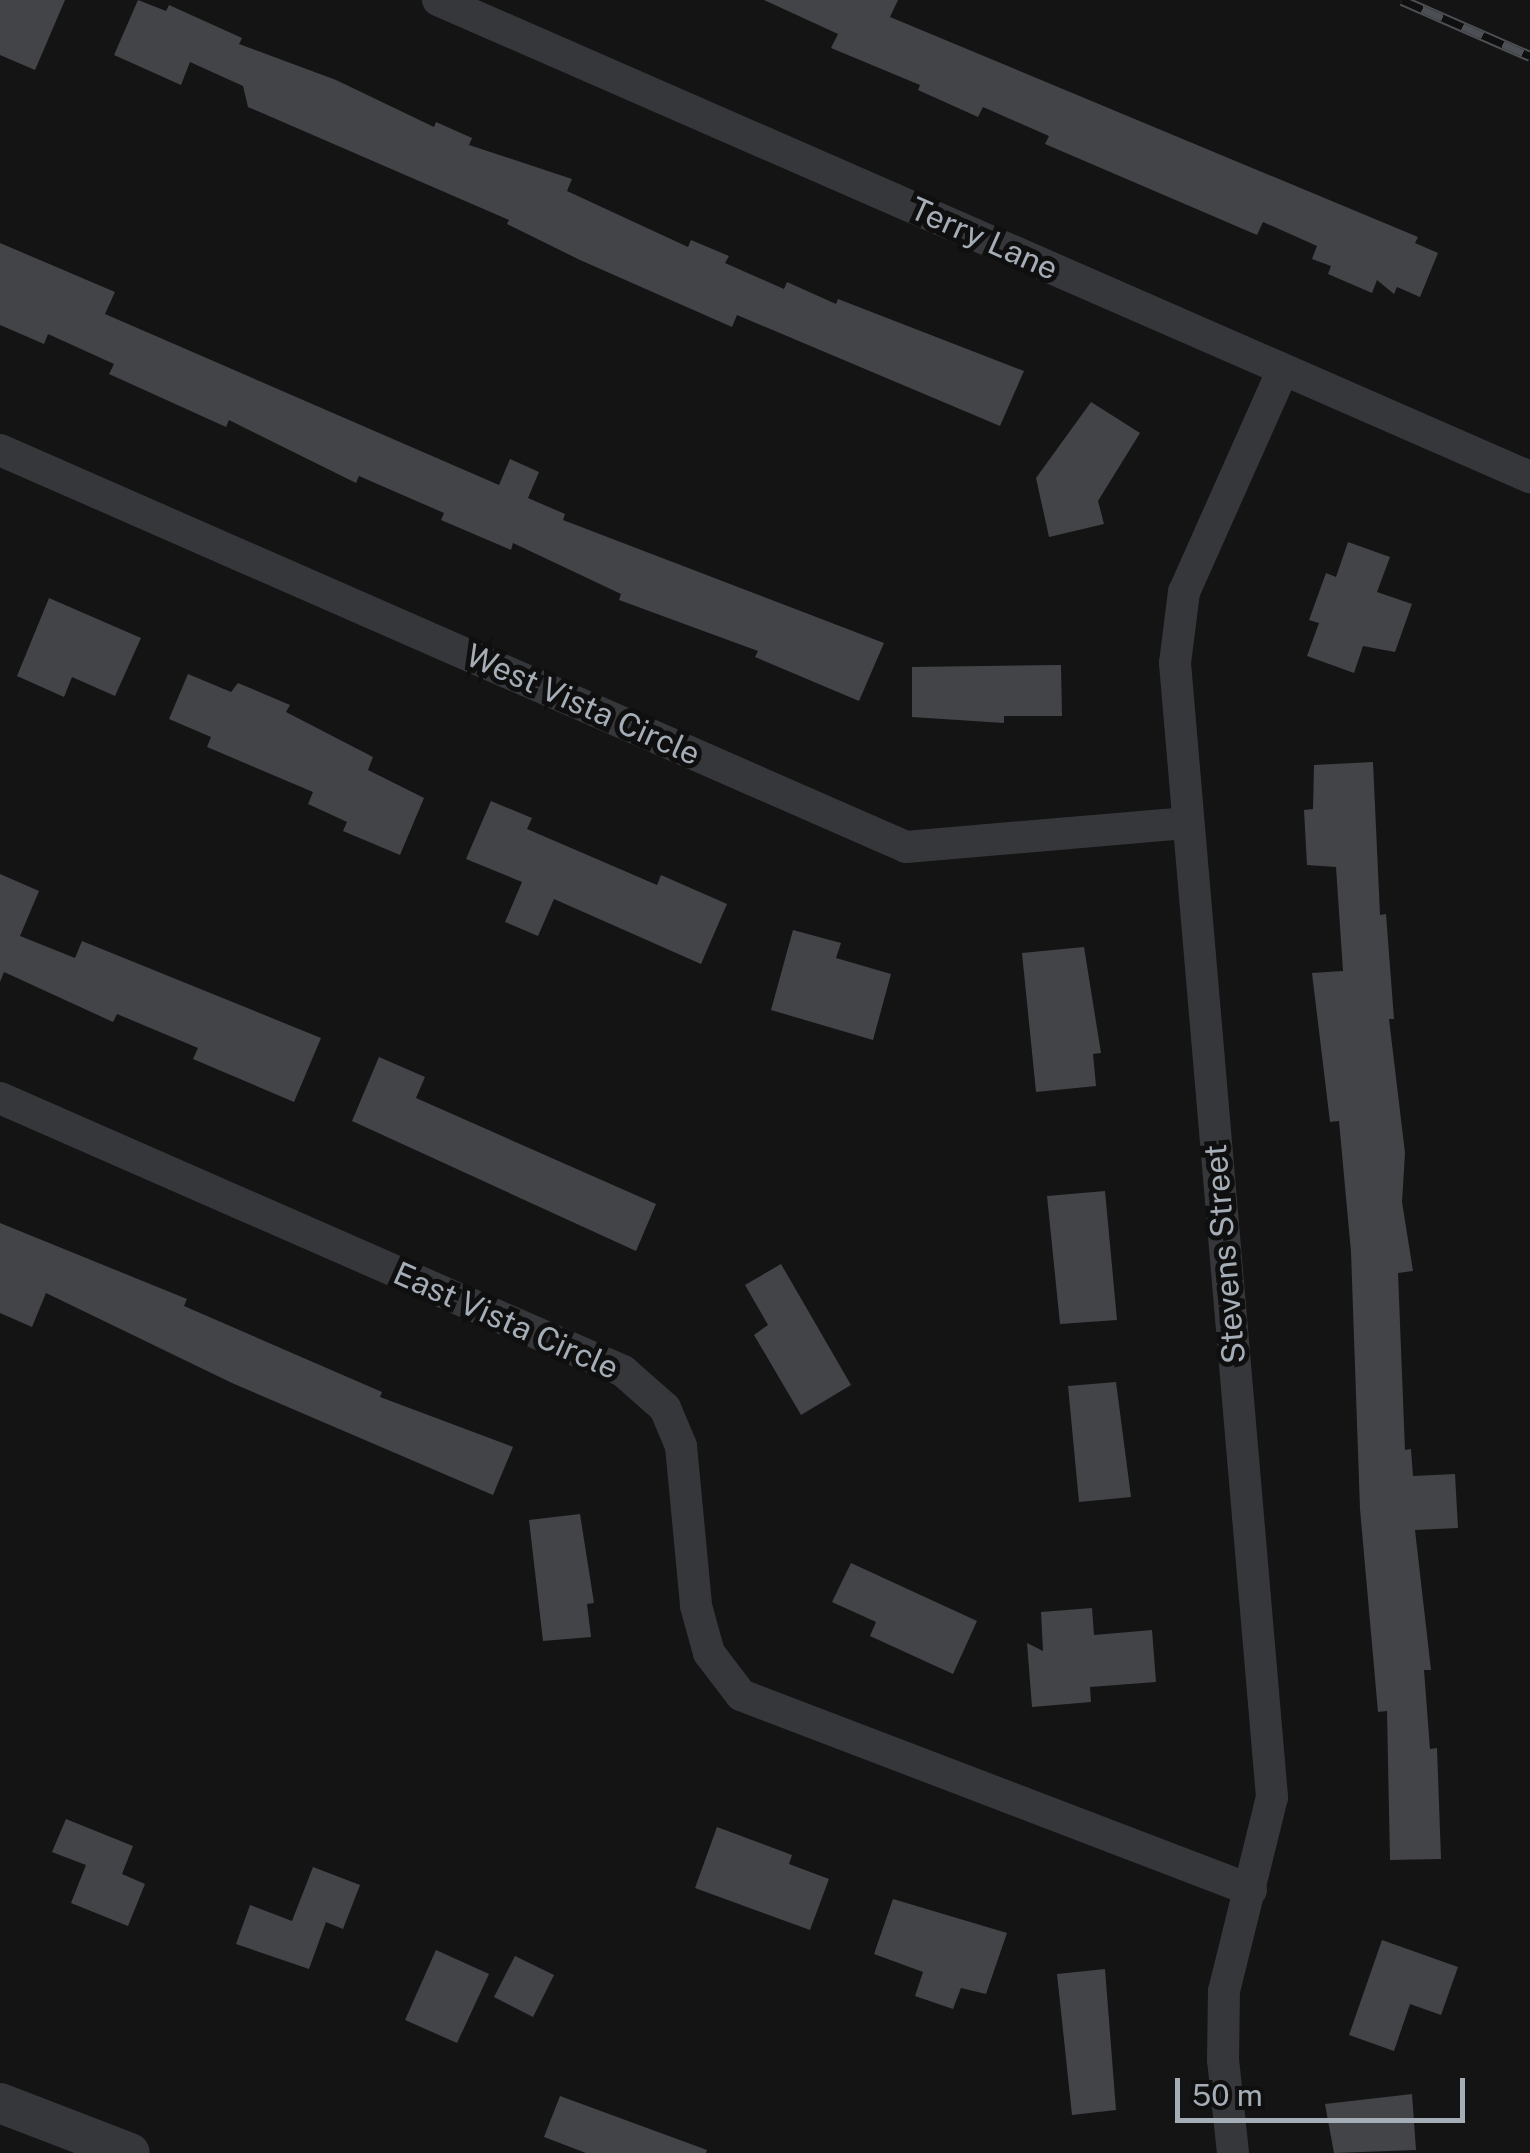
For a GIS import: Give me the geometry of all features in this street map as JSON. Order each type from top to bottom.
[{"type":"street","name":"Terry Lane","points":[[438,0],[1530,477]]},
{"type":"street","name":"Stevens Street","points":[[1233,2153],[1223,2060],[1224,1991],[1272,1797],[1175,663],[1184,592],[1283,370]]},
{"type":"street","name":"West Vista Circle","points":[[0,450],[906,847],[1188,823]]},
{"type":"street","name":"East Vista Circle","points":[[0,1098],[623,1371],[665,1408],[681,1446],[696,1606],[709,1653],[741,1695],[1252,1890]]},
{"type":"street","points":[[0,2103],[130,2153]]},
{"type":"building","points":[[0,0],[65,0],[35,70],[0,55]]},
{"type":"building","points":[[138,0],[166,11],[169,5],[242,38],[239,44],[336,80],[434,127],[436,122],[472,138],[469,145],[572,179],[567,191],[688,247],[691,240],[729,256],[725,263],[784,289],[787,282],[836,304],[838,299],[1024,371],[1000,426],[737,315],[732,327],[580,260],[507,224],[509,220],[248,107],[243,86],[190,62],[181,85],[114,55]]},
{"type":"building","points":[[764,0],[898,0],[890,17],[1418,237],[1415,243],[1438,253],[1420,297],[1397,287],[1394,294],[1377,280],[1372,293],[1328,274],[1331,266],[1312,259],[1317,246],[1263,222],[1257,235],[1045,144],[1049,136],[983,107],[978,117],[918,90],[920,85],[831,48],[838,34]]},
{"type":"building","points":[[0,243],[115,292],[105,314],[499,485],[510,459],[539,472],[528,498],[565,514],[563,520],[884,643],[859,701],[755,657],[758,651],[619,600],[621,594],[513,543],[511,550],[441,520],[444,513],[359,476],[356,483],[229,420],[226,427],[109,374],[114,364],[48,334],[44,344],[0,325]]},
{"type":"building","points":[[1091,402],[1140,433],[1098,501],[1104,524],[1049,537],[1036,478]]},
{"type":"building","points":[[1348,542],[1390,557],[1377,592],[1412,604],[1395,652],[1363,646],[1354,673],[1307,656],[1319,623],[1309,620],[1326,573],[1336,577]]},
{"type":"building","points":[[49,598],[141,638],[115,696],[72,677],[64,697],[17,676]]},
{"type":"building","points":[[1061,665],[1062,716],[1004,716],[1004,723],[912,717],[912,667]]},
{"type":"building","points":[[188,674],[231,692],[238,683],[290,705],[286,712],[373,757],[368,770],[424,798],[400,855],[343,831],[347,822],[308,804],[313,792],[207,747],[211,737],[169,719]]},
{"type":"building","points":[[1373,762],[1380,915],[1386,914],[1394,1019],[1389,1019],[1405,1153],[1402,1202],[1413,1271],[1398,1273],[1405,1450],[1411,1449],[1413,1476],[1455,1474],[1458,1528],[1415,1530],[1431,1670],[1424,1670],[1430,1749],[1437,1748],[1441,1859],[1390,1860],[1387,1711],[1378,1712],[1360,1509],[1351,1252],[1339,1121],[1330,1122],[1312,973],[1343,971],[1336,867],[1307,865],[1304,810],[1313,809],[1314,765]]},
{"type":"building","points":[[491,801],[532,818],[527,829],[657,885],[661,875],[727,904],[701,964],[554,899],[538,936],[505,922],[522,882],[466,859]]},
{"type":"building","points":[[0,874],[39,891],[20,936],[75,958],[82,941],[321,1038],[294,1102],[193,1059],[198,1048],[117,1014],[113,1022],[4,972],[0,982]]},
{"type":"building","points":[[793,930],[841,943],[836,958],[891,974],[873,1040],[771,1010]]},
{"type":"building","points":[[1084,947],[1101,1053],[1093,1054],[1096,1086],[1036,1092],[1022,953]]},
{"type":"building","points":[[379,1057],[425,1077],[416,1098],[656,1204],[636,1251],[352,1121]]},
{"type":"building","points":[[1105,1191],[1117,1320],[1060,1324],[1047,1196]]},
{"type":"building","points":[[0,1223],[187,1299],[184,1306],[382,1392],[380,1397],[513,1447],[493,1495],[232,1383],[46,1293],[32,1327],[0,1313]]},
{"type":"building","points":[[781,1264],[851,1385],[801,1415],[754,1335],[768,1325],[745,1285]]},
{"type":"building","points":[[1116,1382],[1131,1497],[1079,1502],[1068,1386]]},
{"type":"building","points":[[580,1514],[594,1603],[587,1604],[591,1637],[543,1641],[529,1520]]},
{"type":"building","points":[[851,1563],[977,1621],[953,1674],[870,1636],[876,1622],[832,1602]]},
{"type":"building","points":[[1092,1608],[1094,1635],[1152,1630],[1156,1682],[1090,1687],[1091,1702],[1032,1707],[1027,1643],[1043,1651],[1041,1612]]},
{"type":"building","points":[[66,1819],[133,1846],[122,1874],[145,1884],[128,1926],[71,1903],[86,1865],[52,1852]]},
{"type":"building","points":[[717,1827],[792,1855],[789,1864],[829,1879],[810,1930],[695,1888]]},
{"type":"building","points":[[313,1867],[360,1885],[343,1929],[326,1922],[309,1969],[236,1944],[250,1905],[292,1921]]},
{"type":"building","points":[[893,1899],[1007,1933],[986,1994],[961,1988],[953,2009],[915,1996],[923,1972],[874,1954]]},
{"type":"building","points":[[1382,1940],[1458,1967],[1441,2015],[1410,2004],[1394,2051],[1349,2035]]},
{"type":"building","points":[[436,1950],[489,1974],[457,2043],[405,2020]]},
{"type":"building","points":[[515,1956],[554,1975],[533,2017],[494,1997]]},
{"type":"building","points":[[1105,1969],[1116,2110],[1072,2115],[1057,1974]]},
{"type":"building","points":[[1412,2094],[1416,2150],[1334,2153],[1325,2104]]},
{"type":"building","points":[[560,2096],[707,2150],[706,2153],[586,2153],[544,2137]]},
{"type":"railway","points":[[1402,0],[1530,56]]}]
